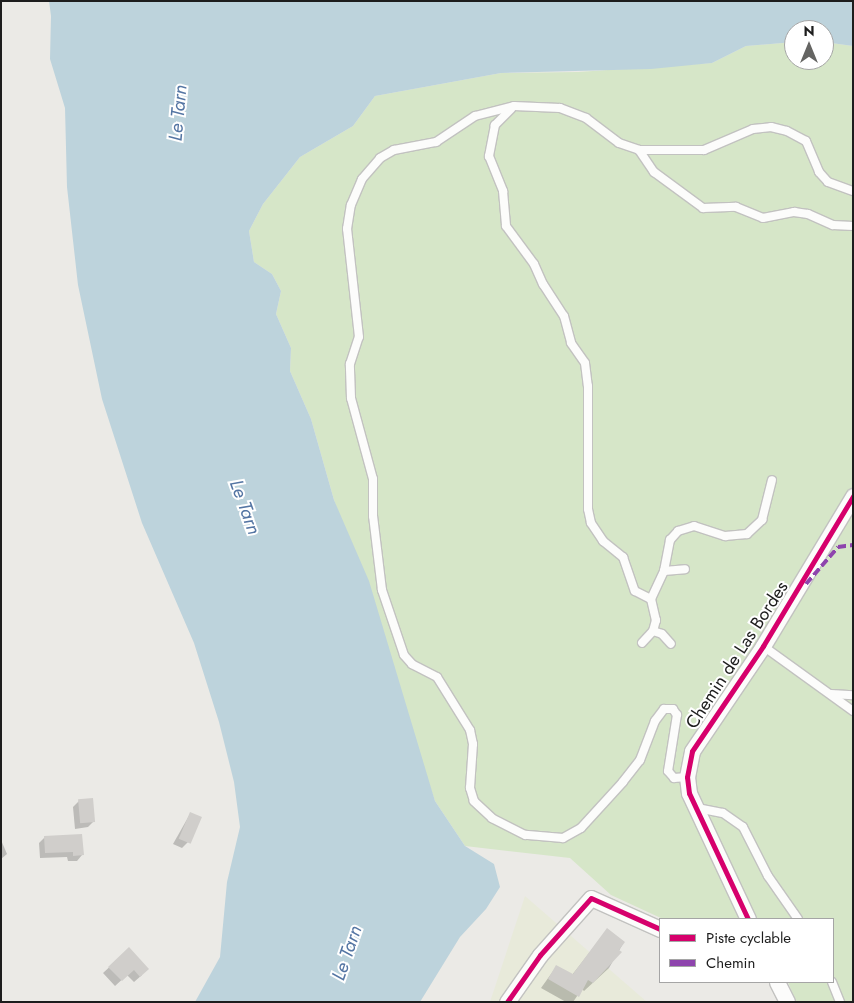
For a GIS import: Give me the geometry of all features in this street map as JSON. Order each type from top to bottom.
[{"type":"street","name":"Chemin de Las Bordes","points":[[748,918],[689,793],[687,777],[692,751],[763,646],[853,496]]},
{"type":"street","points":[[507,1002],[540,955],[591,898],[659,929]]},
{"type":"street","points":[[778,983],[787,1002]]},
{"type":"lane","points":[[514,106],[495,125],[490,149],[492,167],[503,191],[506,226],[527,252],[564,316],[571,343],[588,372],[588,509],[591,522],[603,541],[623,557],[635,591],[651,600]]},
{"type":"lane","points":[[687,777],[674,778],[668,771],[677,715],[673,709],[664,709],[655,721],[640,760],[581,828],[564,838],[547,839],[525,835],[492,818],[474,801],[470,788],[473,744],[470,730],[438,677],[412,664],[404,655],[382,590],[373,516],[372,479],[351,398],[350,364],[358,337],[347,229],[351,206],[362,179],[380,158],[394,150],[436,142],[475,116],[514,106],[560,108],[586,118],[618,143],[639,150],[704,150],[753,129],[771,127],[806,141],[819,172],[828,182],[853,191]]},
{"type":"lane","points":[[639,150],[654,172],[704,208],[736,207],[763,218],[794,212],[808,214],[833,225],[853,226]]},
{"type":"lane","points":[[642,643],[653,631],[656,620],[651,600],[664,570],[670,540],[686,528],[700,527],[725,536],[748,534],[754,529],[766,508],[772,480]]},
{"type":"lane","points":[[664,570],[685,569]]},
{"type":"lane","points":[[653,631],[662,634],[671,644]]},
{"type":"lane","points":[[763,646],[853,711]]},
{"type":"lane","points":[[829,694],[853,695]]},
{"type":"lane","points":[[697,808],[723,813],[743,827],[768,876],[797,918]]},
{"type":"lane","points":[[832,983],[840,1002]]},
{"type":"green space","points":[[784,43],[784,70],[834,70],[834,43],[853,46],[853,1002],[796,1002],[788,983],[834,983],[834,918],[661,918],[611,895],[570,858],[465,846],[435,801],[334,500],[311,419],[290,371],[291,348],[276,314],[281,291],[272,274],[254,262],[249,231],[263,204],[300,157],[353,126],[375,96],[501,73],[578,72],[712,63],[746,46]]},
{"type":"green space","points":[[525,896],[647,1002],[490,1002]]},
{"type":"water","name":"Le Tarn","points":[[49,1],[853,1],[853,46],[834,43],[834,20],[784,20],[784,43],[746,46],[712,63],[651,69],[501,73],[375,96],[353,126],[300,157],[263,204],[249,231],[254,262],[272,274],[281,291],[276,314],[291,348],[290,371],[311,419],[334,500],[369,581],[435,801],[465,846],[494,864],[500,887],[486,909],[460,937],[420,1002],[195,1002],[220,957],[227,882],[240,827],[234,782],[219,722],[194,643],[142,523],[102,399],[78,285],[67,187],[65,108],[50,59],[51,16]]},
{"type":"building","points":[[93,798],[95,822],[80,823],[78,799]]},
{"type":"building","points":[[190,812],[202,817],[191,844],[179,839]]},
{"type":"building","points":[[82,834],[84,855],[73,856],[73,852],[45,853],[44,836]]},
{"type":"building","points":[[607,928],[625,942],[619,950],[622,952],[593,983],[588,980],[579,997],[548,979],[556,965],[573,974]]},
{"type":"building","points":[[129,947],[149,969],[140,977],[134,970],[122,981],[108,967]]},
{"type":"marked path","points":[[806,584],[838,547],[853,545]]},
{"type":"cycle path","points":[[748,918],[689,793],[687,777],[692,751],[763,646],[853,496]]},
{"type":"cycle path","points":[[507,1002],[540,955],[591,898],[659,929]]}]
